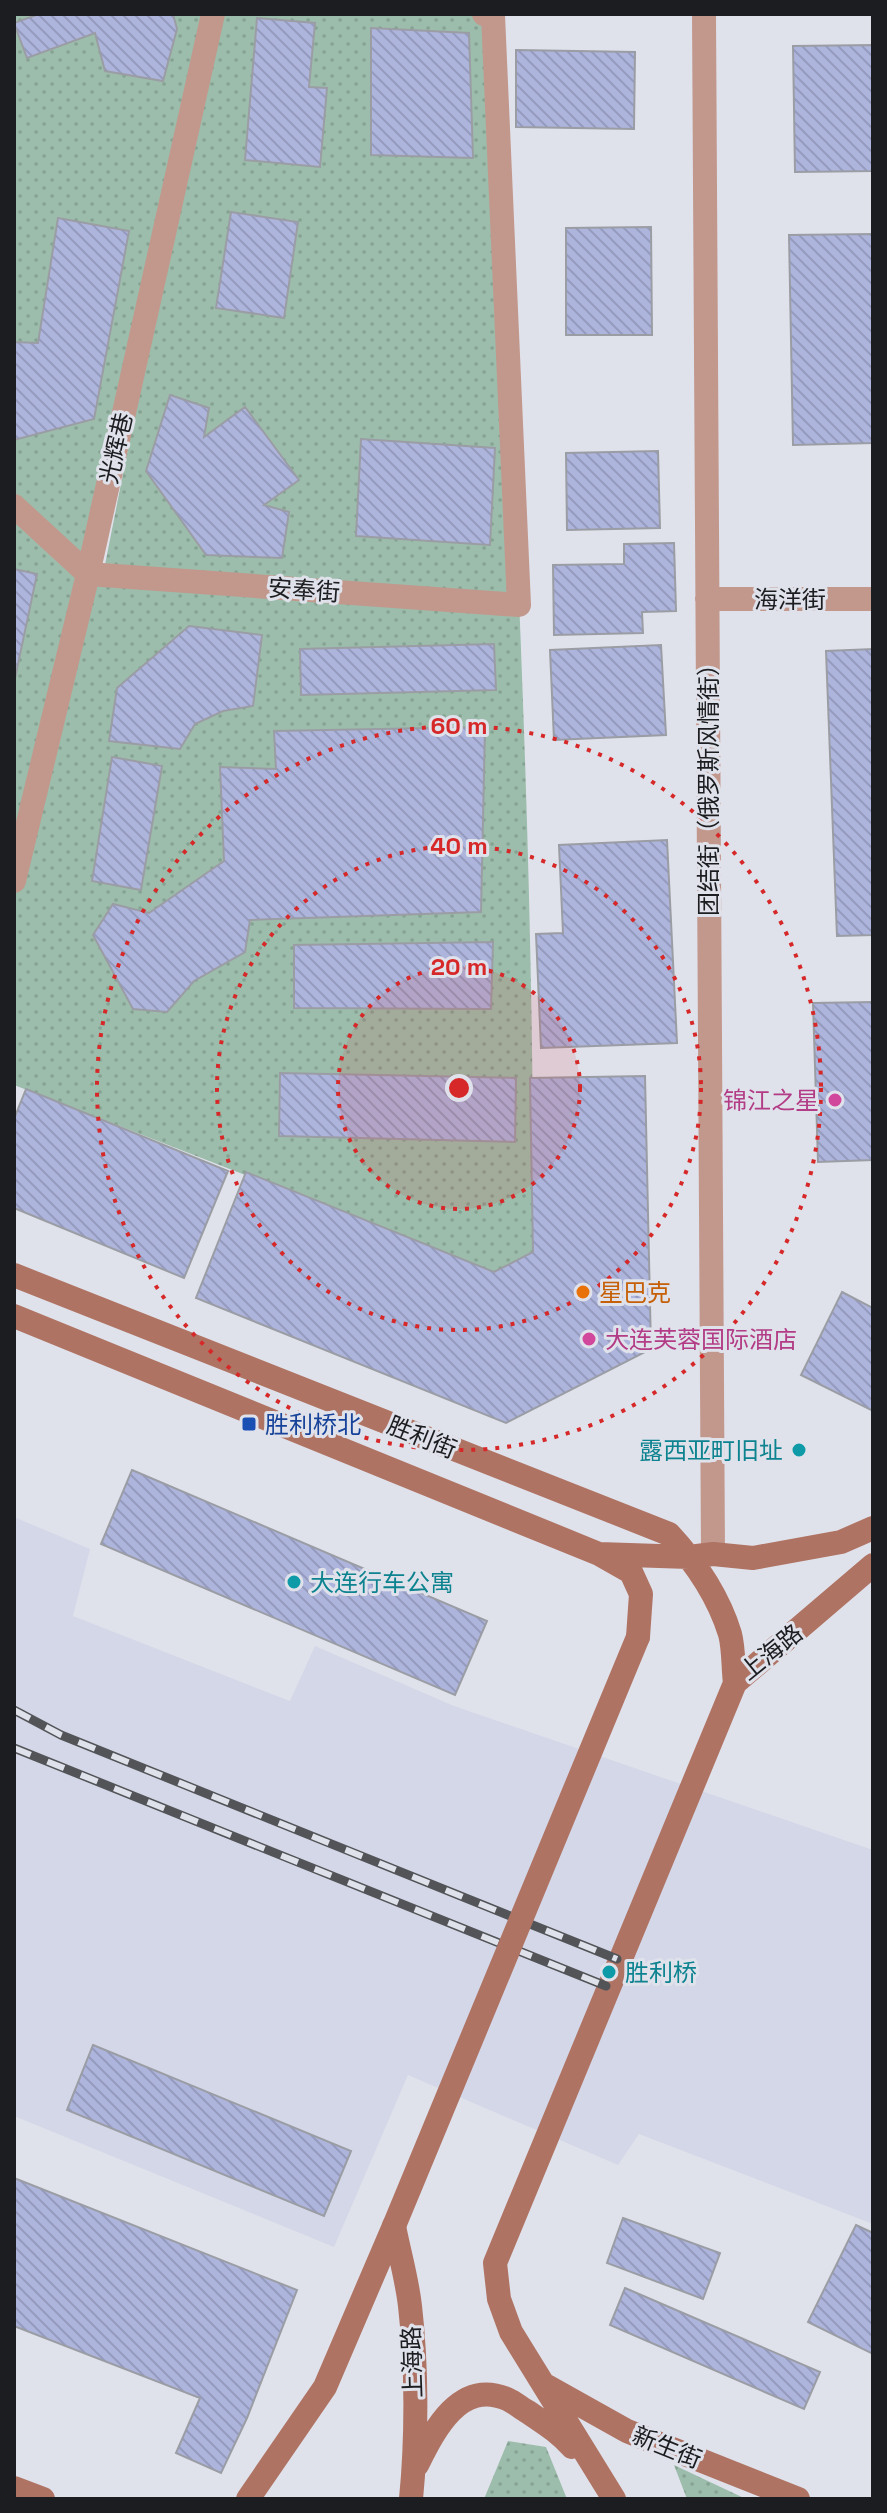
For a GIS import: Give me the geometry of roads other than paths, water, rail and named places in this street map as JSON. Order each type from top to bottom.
[{"type":"main road","name":"胜利街","points":[[14,1275],[669,1534],[701,1555]]},
{"type":"main road","name":"胜利街","points":[[14,1316],[599,1554],[701,1555]]},
{"type":"main road","points":[[701,1555],[753,1558],[841,1542],[873,1528]]},
{"type":"main road","points":[[248,2499],[325,2387],[638,1637],[641,1594],[631,1572],[599,1554]]},
{"type":"main road","name":"上海路","points":[[701,1555],[730,1636],[735,1683]]},
{"type":"main road","name":"上海路","points":[[735,1683],[873,1565]]},
{"type":"main road","points":[[612,2495],[511,2332],[499,2299],[495,2263],[735,1683]]},
{"type":"main road","name":"上海路","points":[[394,2226],[410,2305],[414,2391],[411,2499]]},
{"type":"main road","name":"新生街","points":[[541,2383],[627,2431],[798,2499]]},
{"type":"main road","points":[[414,2471],[433,2432],[450,2410],[475,2395],[505,2398],[561,2434],[612,2495]]},
{"type":"main road","points":[[14,2488],[43,2499]]},
{"type":"street","name":"光辉巷","points":[[14,877],[88,574],[213,14]]},
{"type":"street","points":[[484,14],[493,15]]},
{"type":"street","name":"团结街（俄罗斯风情街）","points":[[701,1555],[707,599],[704,14]]},
{"type":"street","name":"安奉街","points":[[88,574],[519,605],[493,15]]},
{"type":"street","points":[[14,506],[88,574]]},
{"type":"street","name":"海洋街","points":[[707,599],[873,599]]},
{"type":"railway","points":[[14,1710],[61,1735],[617,1959]]},
{"type":"railway","points":[[14,1748],[606,1986]]},
{"type":"place","name":"锦江之星","points":[[835,1100]]},
{"type":"place","name":"星巴克","points":[[583,1292]]},
{"type":"place","name":"大连芙蓉国际酒店","points":[[589,1339]]},
{"type":"place","name":"胜利桥北","points":[[249,1424]]},
{"type":"place","name":"露西亚町旧址","points":[[799,1450]]},
{"type":"place","name":"大连行车公寓","points":[[294,1582]]},
{"type":"place","name":"胜利桥","points":[[609,1972]]}]
